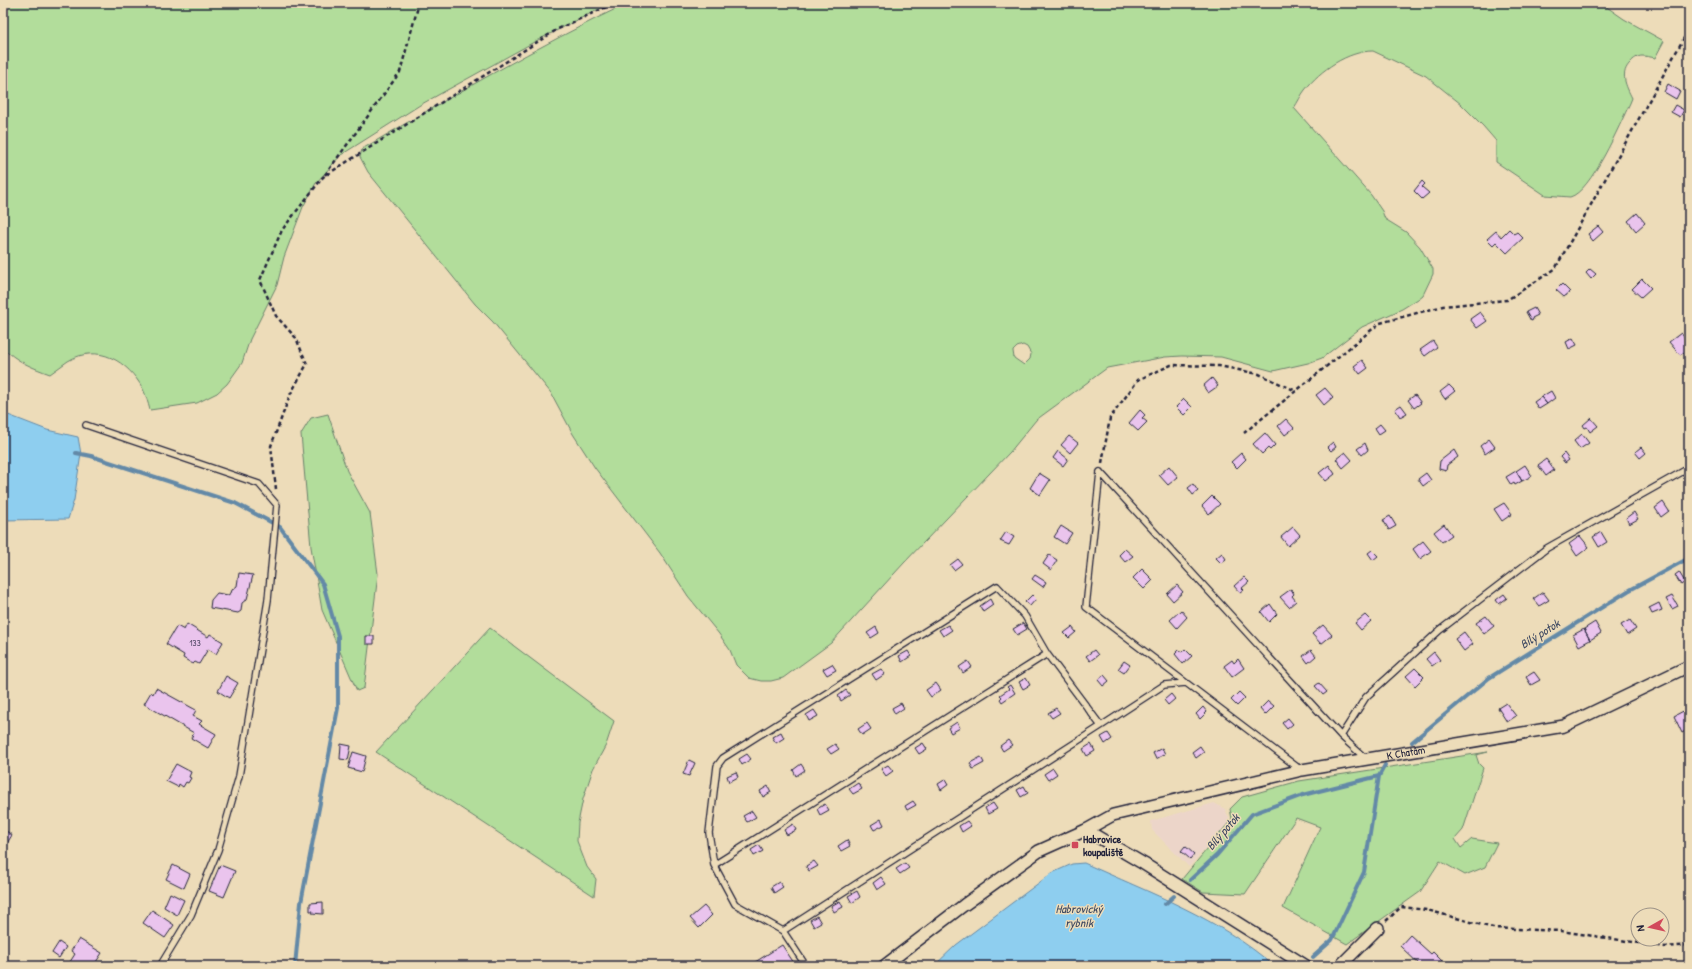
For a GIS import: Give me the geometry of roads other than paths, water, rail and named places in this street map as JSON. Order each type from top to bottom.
[{"type":"street","name":"K Chatám","points":[[884,966],[964,905],[1039,851],[1086,830],[1113,815],[1302,770],[1564,726],[1689,666]]},
{"type":"street","points":[[1086,830],[1144,864],[1306,966]]},
{"type":"street","points":[[1340,966],[1378,928]]},
{"type":"lane","points":[[86,425],[259,484],[277,505],[268,600],[239,776],[218,850],[194,908],[160,966]]},
{"type":"lane","points":[[1341,736],[1366,697],[1447,626],[1547,548],[1689,468]]},
{"type":"lane","points":[[1302,770],[1086,607],[1100,472],[1341,736],[1366,759]]},
{"type":"lane","points":[[806,966],[782,931],[735,904],[714,865],[709,833],[717,766],[723,758],[997,586],[1025,616],[1047,654],[1101,726]]},
{"type":"lane","points":[[714,865],[1047,654]]},
{"type":"lane","points":[[782,931],[1164,685],[1186,683]]},
{"type":"water","points":[[3,413],[47,430],[78,437],[81,454],[74,500],[68,519],[3,520]]},
{"type":"water","name":"Habrovický rybník","points":[[1084,863],[1159,896],[1207,920],[1253,949],[1274,966],[934,966],[956,945],[1052,873],[1072,864]]},
{"type":"waterway","points":[[76,453],[91,456],[235,503],[280,527],[323,584],[338,636],[338,708],[301,903],[295,966]]},
{"type":"waterway","name":"Bílý potok","points":[[1412,742],[1489,678],[1628,591],[1689,558]]},
{"type":"waterway","name":"Bílý potok","points":[[1190,880],[1217,855],[1252,814],[1303,795],[1379,776],[1385,765]]},
{"type":"waterway","points":[[1313,957],[1332,940],[1364,872],[1379,776]]},
{"type":"waterway","name":"Bílý potok","points":[[1165,904],[1174,896]]},
{"type":"place","name":"Habrovice koupaliště","points":[[1075,845]]}]
